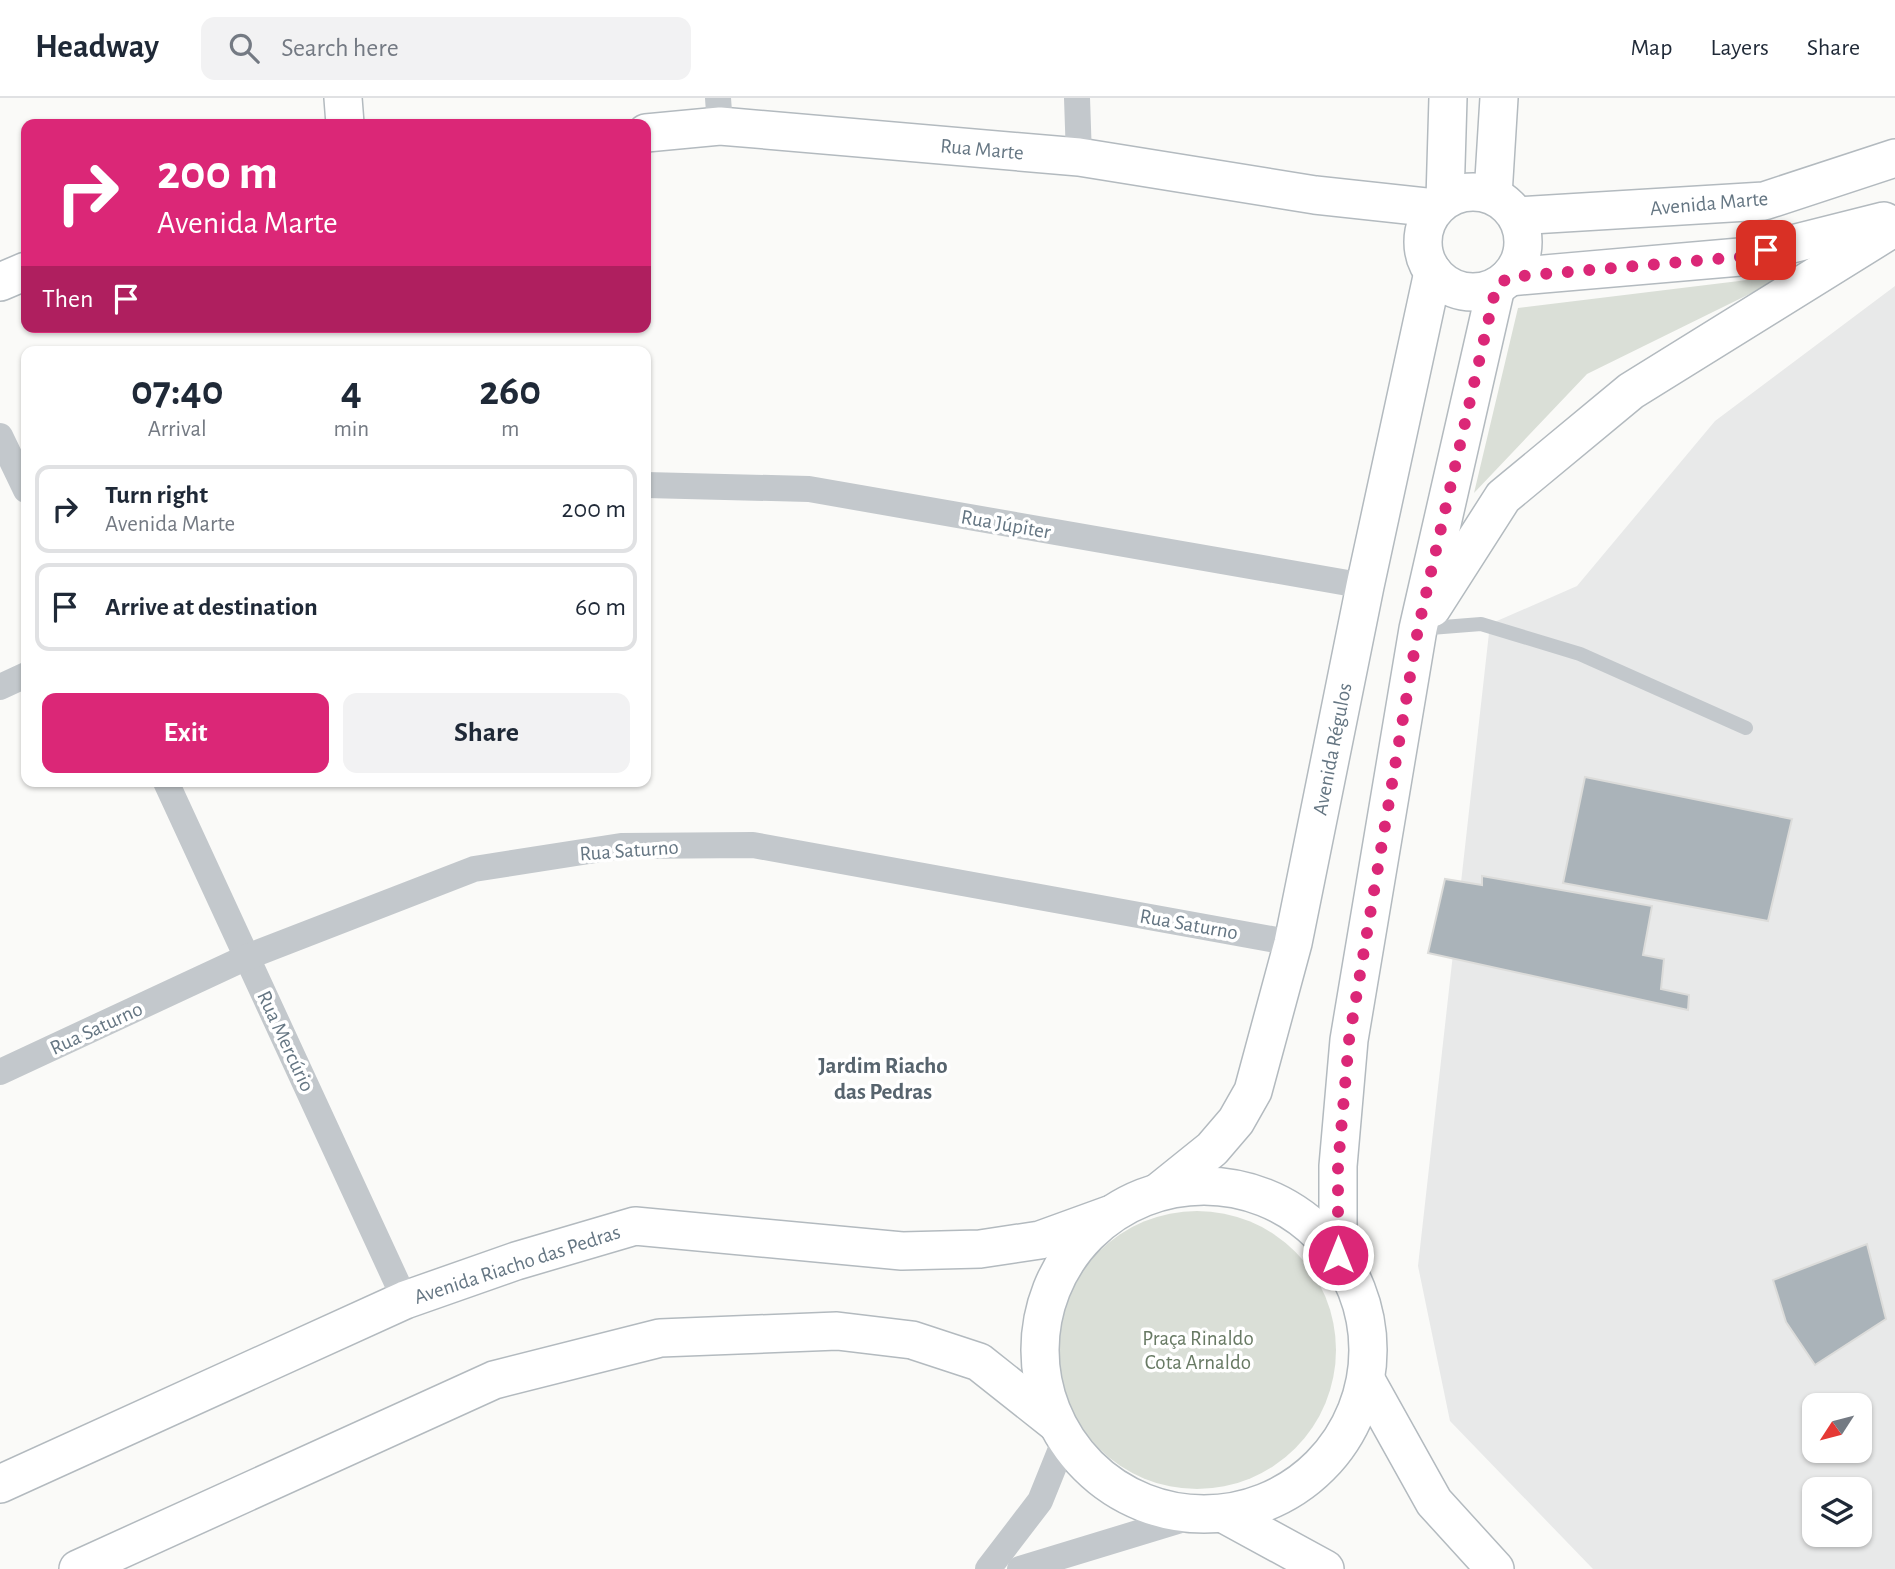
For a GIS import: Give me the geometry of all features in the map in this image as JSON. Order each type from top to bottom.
[{"type":"street","points":[[343,98],[345,119]]},
{"type":"street","points":[[1077,98],[1079,157]]},
{"type":"street","name":"Avenida Régulos","points":[[1161,1190],[1212,1149],[1236,1121],[1253,1091],[1293,943],[1434,230],[1448,98]]},
{"type":"street","points":[[1338,1255],[1338,1166],[1349,1040],[1418,629],[1503,282],[1519,264],[1523,248],[1523,232],[1505,206],[1499,98]]},
{"type":"street","name":"Rua Marte","points":[[651,132],[719,112],[1079,157],[1315,195],[1434,230]]},
{"type":"street","name":"Avenida Marte","points":[[1505,206],[1764,201],[1895,158]]},
{"type":"street","points":[[1505,206],[1461,192],[1434,230],[1446,284],[1461,291],[1479,292],[1503,282],[1740,257],[1895,219]]},
{"type":"street","points":[[1418,629],[1503,497],[1630,391],[1895,227]]},
{"type":"street","points":[[0,282],[21,273]]},
{"type":"street","points":[[0,436],[21,479]]},
{"type":"street","name":"Rua Júpiter","points":[[651,485],[809,489],[1364,586]]},
{"type":"street","points":[[0,687],[21,677]]},
{"type":"street","name":"Rua Mercúrio","points":[[168,787],[405,1300]]},
{"type":"street","name":"Rua Saturno","points":[[0,1072],[247,957],[474,869],[621,846],[753,845],[1293,943]]},
{"type":"street","points":[[988,1569],[1040,1501],[1061,1431],[1042,1378],[1040,1332],[1051,1286],[1075,1247],[1109,1215],[1134,1200],[1161,1190],[1211,1185],[1259,1195],[1303,1219],[1338,1255],[1358,1293],[1368,1336],[1366,1380],[1349,1429],[1318,1470],[1274,1500],[1210,1515],[1020,1569]]},
{"type":"street","name":"Avenida Riacho das Pedras","points":[[0,1484],[405,1300],[516,1261],[635,1226],[902,1251],[979,1249],[1040,1240],[1109,1215]]},
{"type":"street","points":[[78,1569],[495,1380],[660,1338],[837,1331],[912,1340],[979,1362],[1061,1431],[1100,1478],[1145,1504],[1210,1515],[1325,1569]]},
{"type":"street","points":[[1366,1380],[1434,1502],[1495,1569]]},
{"type":"lane","points":[[1418,629],[1481,624],[1493,627],[1580,654],[1746,728]]},
{"type":"shaded area","points":[[1895,286],[1895,1569],[1593,1569],[1450,1421],[1418,1266],[1490,624],[1577,586],[1715,421]]},
{"type":"green space","points":[[1788,275],[1587,374],[1474,493],[1518,308]]},
{"type":"green space","name":"Praça Rinaldo Cota Arnaldo","points":[[1211,1211],[1263,1227],[1296,1251],[1313,1273],[1326,1297],[1334,1323],[1334,1377],[1326,1403],[1313,1427],[1296,1449],[1274,1466],[1250,1479],[1211,1489],[1183,1489],[1131,1473],[1098,1449],[1089,1438],[1074,1416],[1060,1377],[1058,1336],[1074,1284],[1098,1251],[1109,1242],[1131,1227],[1170,1213]]},
{"type":"building","points":[[1585,777],[1792,819],[1768,921],[1563,883]]},
{"type":"building","points":[[1482,876],[1652,906],[1643,955],[1664,959],[1661,989],[1689,995],[1688,1010],[1428,953],[1445,879],[1482,885]]},
{"type":"building","points":[[1867,1244],[1886,1319],[1815,1365],[1786,1322],[1773,1280]]},
{"type":"district","name":"Jardim Riacho das Pedras","points":[[883,1078]]},
{"type":"route","points":[[1338,1255],[1338,1166],[1349,1040],[1418,629],[1496,287],[1509,277],[1740,257],[1766,250]]}]
